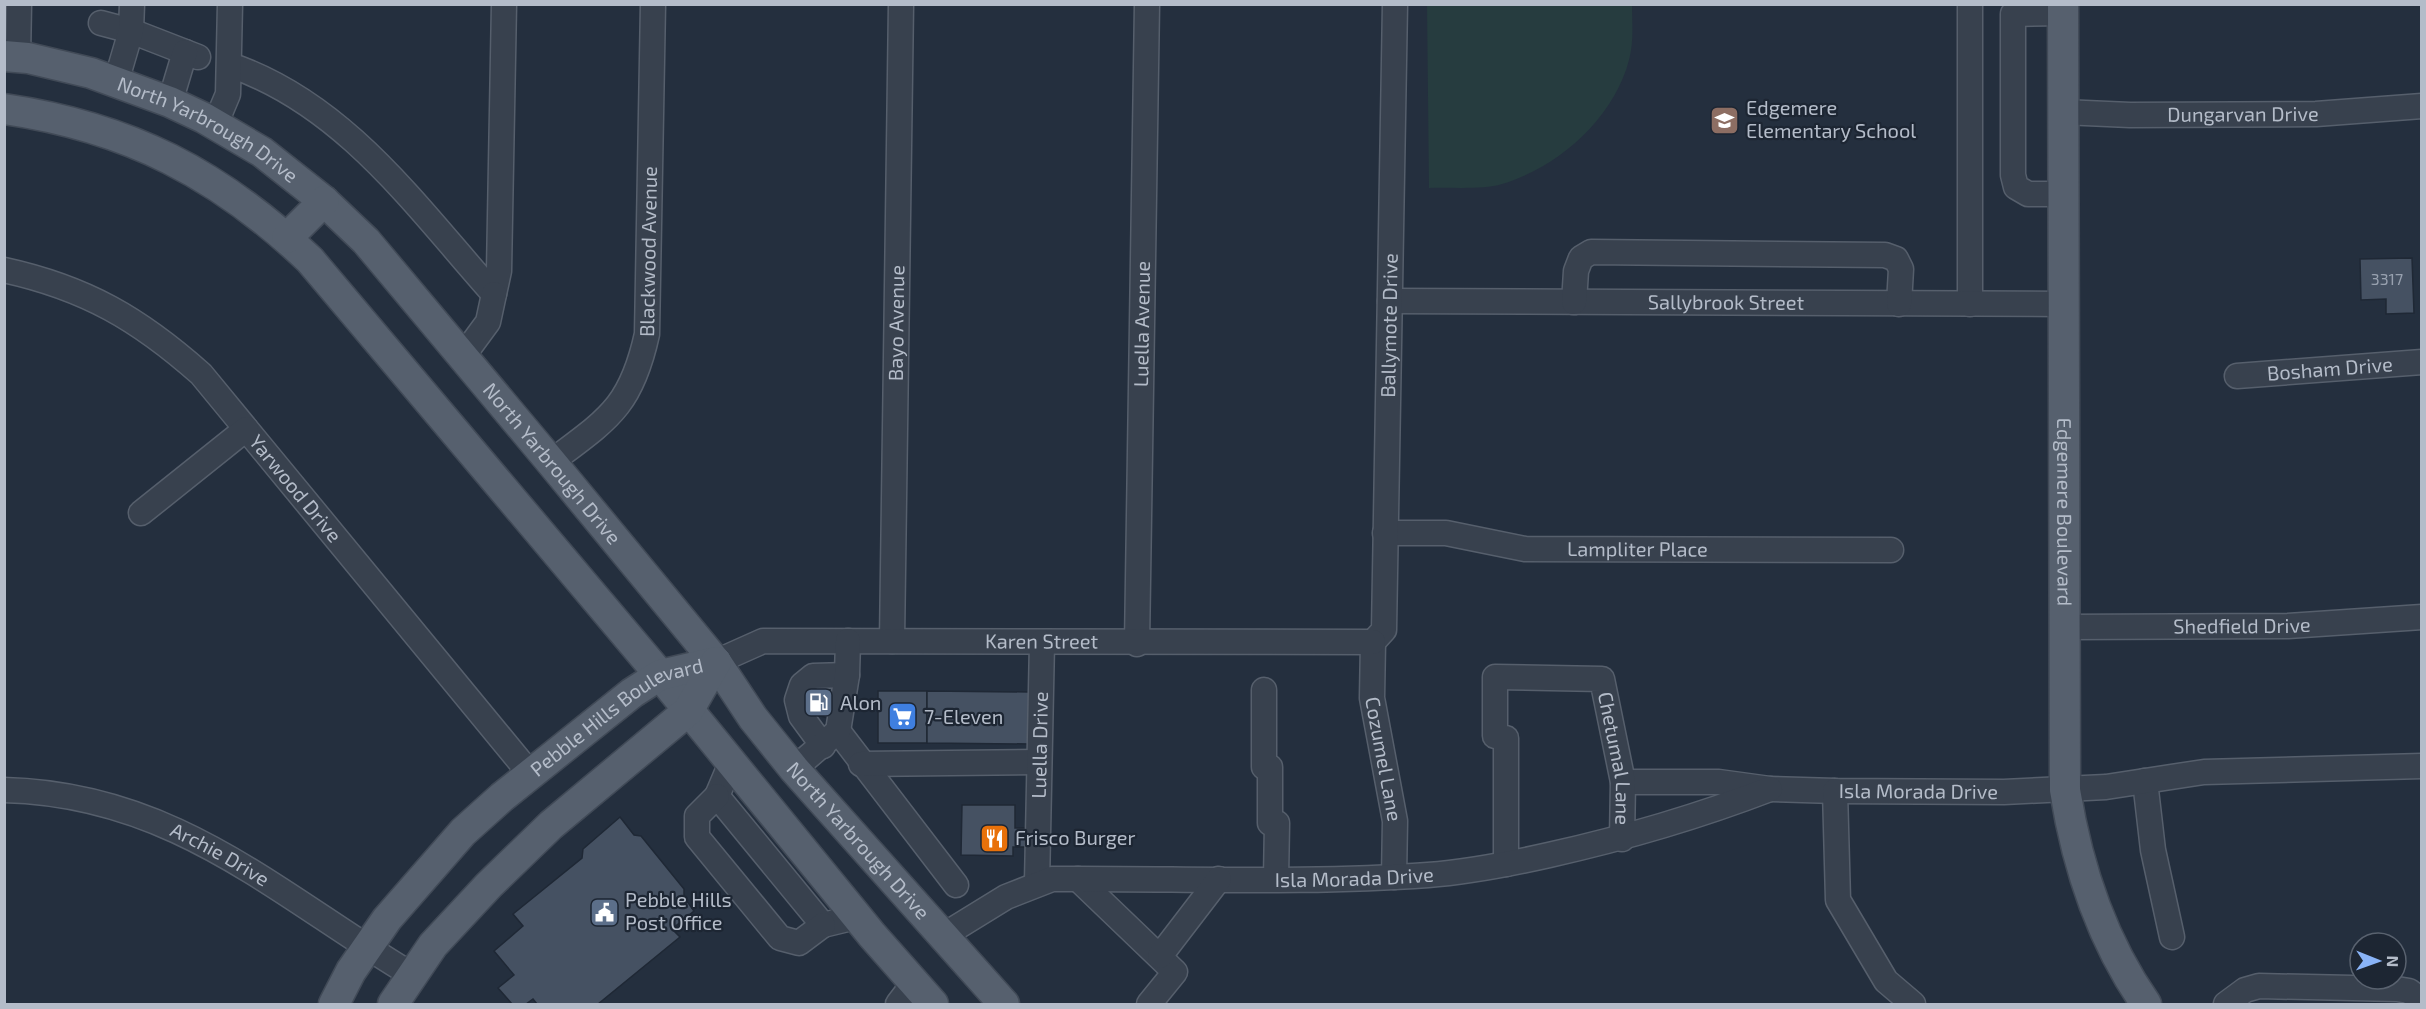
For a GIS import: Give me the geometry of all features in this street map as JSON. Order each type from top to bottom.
[{"type":"main road","name":"Edgemere Boulevard","points":[[2062,9],[2065,790],[2078,854],[2090,892],[2126,976],[2146,1005]]},
{"type":"main road","name":"North Yarbrough Drive","points":[[11,56],[91,73],[170,102],[215,125],[262,152],[324,201],[366,241],[716,662],[753,718],[794,769],[941,937],[1004,1005]]},
{"type":"main road","name":"North Yarbrough Drive","points":[[4,109],[69,121],[133,140],[172,159],[234,196],[287,238],[310,260],[660,675],[856,917],[915,998]]},
{"type":"main road","points":[[287,238],[324,201]]},
{"type":"main road","name":"Pebble Hills Boulevard","points":[[334,1005],[351,971],[399,904],[463,832],[502,797],[532,776],[632,693],[660,675],[716,662]]},
{"type":"main road","name":"Pebble Hills Boulevard","points":[[393,1005],[412,975],[453,922],[528,847],[658,734],[688,711],[716,662]]},
{"type":"street","points":[[11,56],[19,13],[38,4]]},
{"type":"street","points":[[116,82],[131,31],[132,4]]},
{"type":"street","points":[[215,125],[228,94],[230,4]]},
{"type":"street","points":[[463,356],[488,322],[499,271],[504,4]]},
{"type":"street","name":"Blackwood Avenue","points":[[551,462],[598,426],[623,400],[640,368],[647,334],[652,4]]},
{"type":"street","name":"Bayo Avenue","points":[[892,641],[902,4]]},
{"type":"street","name":"Luella Avenue","points":[[1137,644],[1147,4]]},
{"type":"street","name":"Ballymote Drive","points":[[1373,642],[1384,630],[1395,4]]},
{"type":"street","points":[[1970,4],[1970,304]]},
{"type":"street","points":[[2062,9],[2013,14],[2013,175],[2016,187],[2028,194],[2063,194]]},
{"type":"street","points":[[101,23],[131,31],[192,54],[170,102]]},
{"type":"street","points":[[230,66],[255,74],[293,95],[363,149],[428,216],[494,294]]},
{"type":"street","name":"Dungarvan Drive","points":[[2063,112],[2130,115],[2316,114],[2421,106]]},
{"type":"street","points":[[1574,302],[1576,271],[1581,258],[1591,252],[1603,252],[1885,255],[1896,260],[1901,269],[1899,304]]},
{"type":"street","name":"Yarwood Drive","points":[[4,270],[82,293],[132,320],[168,345],[201,375],[532,776]]},
{"type":"street","name":"Sallybrook Street","points":[[1390,301],[2064,304]]},
{"type":"street","name":"Bosham Drive","points":[[2237,376],[2421,362]]},
{"type":"street","points":[[141,513],[246,429]]},
{"type":"street","name":"Lampliter Place","points":[[1385,532],[1446,533],[1525,549],[1891,550]]},
{"type":"street","name":"Shedfield Drive","points":[[2064,627],[2288,626],[2421,617]]},
{"type":"street","name":"Karen Street","points":[[716,662],[763,641],[1137,644],[1373,642]]},
{"type":"street","points":[[794,769],[831,739],[847,675],[848,641]]},
{"type":"street","name":"Luella Drive","points":[[1037,883],[1042,642]]},
{"type":"street","name":"Cozumel Lane","points":[[1373,642],[1372,698],[1395,821],[1394,877]]},
{"type":"street","points":[[847,675],[813,676],[802,686],[797,700],[801,716],[861,764],[956,885]]},
{"type":"street","name":"Chetumal Lane","points":[[1506,864],[1506,738],[1495,736],[1495,677],[1602,679],[1623,782],[1622,839]]},
{"type":"street","points":[[1264,690],[1264,767],[1270,767],[1270,823],[1277,823],[1276,879]]},
{"type":"street","points":[[861,764],[1040,762]]},
{"type":"street","points":[[731,763],[717,796],[697,816],[697,837],[704,846],[780,938],[799,943],[823,925],[856,917]]},
{"type":"street","name":"Isla Morada Drive","points":[[1623,782],[1719,782],[1770,789],[1835,791],[2065,790],[2204,772],[2421,766]]},
{"type":"street","points":[[2145,781],[2153,850],[2172,937]]},
{"type":"street","name":"Isla Morada Drive","points":[[941,937],[1006,897],[1052,879],[1276,879],[1430,875],[1506,864],[1622,839],[1703,815],[1770,789]]},
{"type":"street","name":"Archie Drive","points":[[4,790],[69,796],[118,807],[165,823],[255,872],[367,948],[412,975]]},
{"type":"street","points":[[1835,791],[1838,900],[1886,981],[1913,1005]]},
{"type":"street","points":[[717,796],[823,925]]},
{"type":"street","points":[[1078,879],[1175,972],[1149,1005]]},
{"type":"street","points":[[1160,956],[1219,879]]},
{"type":"street","points":[[2234,1002],[2245,990],[2259,986],[2397,989],[2409,991],[2420,1002]]},
{"type":"green space","points":[[1427,5],[1632,5],[1631,53],[1622,81],[1597,120],[1563,153],[1544,166],[1494,186],[1429,188]]},
{"type":"building","points":[[2412,258],[2414,313],[2386,314],[2386,299],[2361,300],[2360,259]]},
{"type":"building","name":"Alon","points":[[810,688],[834,694],[828,718],[805,712]]},
{"type":"building","name":"7-Eleven","points":[[878,691],[927,691],[927,743],[878,743]]},
{"type":"building","points":[[927,691],[1030,692],[1029,744],[927,743]]},
{"type":"building","name":"Frisco Burger","points":[[962,805],[1015,805],[1015,828],[1026,828],[1026,847],[1013,847],[1013,856],[961,855]]},
{"type":"building","name":"Pebble Hills Post Office","points":[[620,817],[634,835],[641,836],[684,889],[684,897],[694,911],[672,929],[680,937],[598,1004],[537,1004],[533,999],[526,1004],[512,1004],[498,988],[514,975],[494,951],[523,926],[513,914],[582,858],[583,849]]},
{"type":"place","name":"Edgemere Elementary School","points":[[1725,120]]},
{"type":"place","name":"Alon","points":[[819,703]]},
{"type":"place","name":"7-Eleven","points":[[903,717]]},
{"type":"place","name":"Frisco Burger","points":[[994,838]]},
{"type":"place","name":"Pebble Hills Post Office","points":[[604,912]]}]
